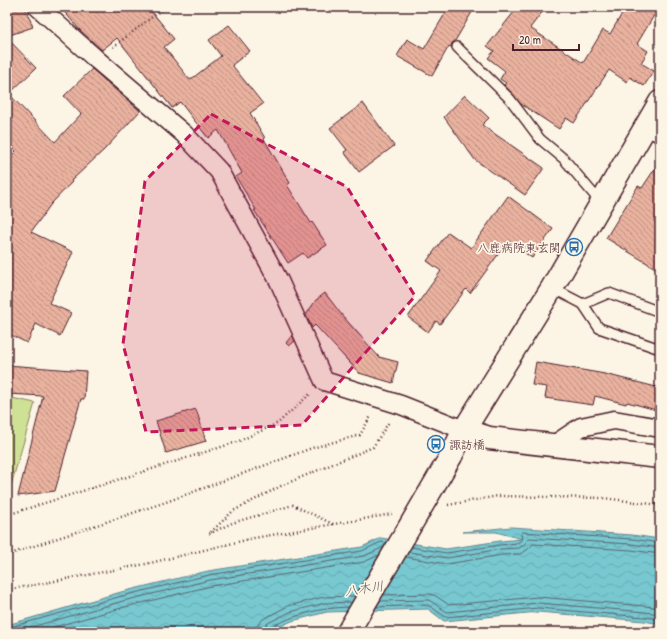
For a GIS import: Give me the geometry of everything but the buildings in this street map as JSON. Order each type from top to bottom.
[{"type":"street","points":[[38,7],[96,60],[184,134],[219,171],[279,281],[324,381],[381,398],[489,438],[660,457]]},
{"type":"street","points":[[348,632],[451,456],[464,430],[552,288],[601,203],[652,134],[660,102]]},
{"type":"street","points":[[554,445],[581,427],[614,420],[660,428]]},
{"type":"lane","points":[[457,47],[510,99],[540,139],[564,159],[601,203]]},
{"type":"lane","points":[[552,288],[583,304],[599,328],[660,349]]},
{"type":"lane","points":[[583,304],[609,293],[660,312]]},
{"type":"path","points":[[96,60],[165,7]]},
{"type":"path","points":[[7,515],[237,442],[278,423],[324,381]]},
{"type":"path","points":[[7,555],[166,502],[312,448],[360,435],[381,398]]},
{"type":"path","points":[[334,524],[293,505],[232,523],[209,534],[234,511],[262,496],[283,485],[373,447],[401,405]]},
{"type":"path","points":[[443,506],[498,496],[603,498],[660,505]]},
{"type":"path","points":[[7,590],[146,564],[254,538],[396,513]]},
{"type":"highlighted area","points":[[211,114],[347,187],[415,296],[302,425],[146,432],[123,344],[145,181]]},
{"type":"green space","points":[[7,397],[35,403],[7,499]]},
{"type":"water","name":"八木川","points":[[511,527],[632,535],[660,539],[660,624],[644,621],[538,612],[444,621],[428,609],[327,612],[292,621],[268,632],[7,632],[7,625],[121,592],[208,571],[362,547],[381,538],[446,549],[522,539],[496,532],[462,532]]},
{"type":"place","name":"八鹿病院東玄関","points":[[574,247]]},
{"type":"place","name":"諏訪橋","points":[[436,444]]}]
